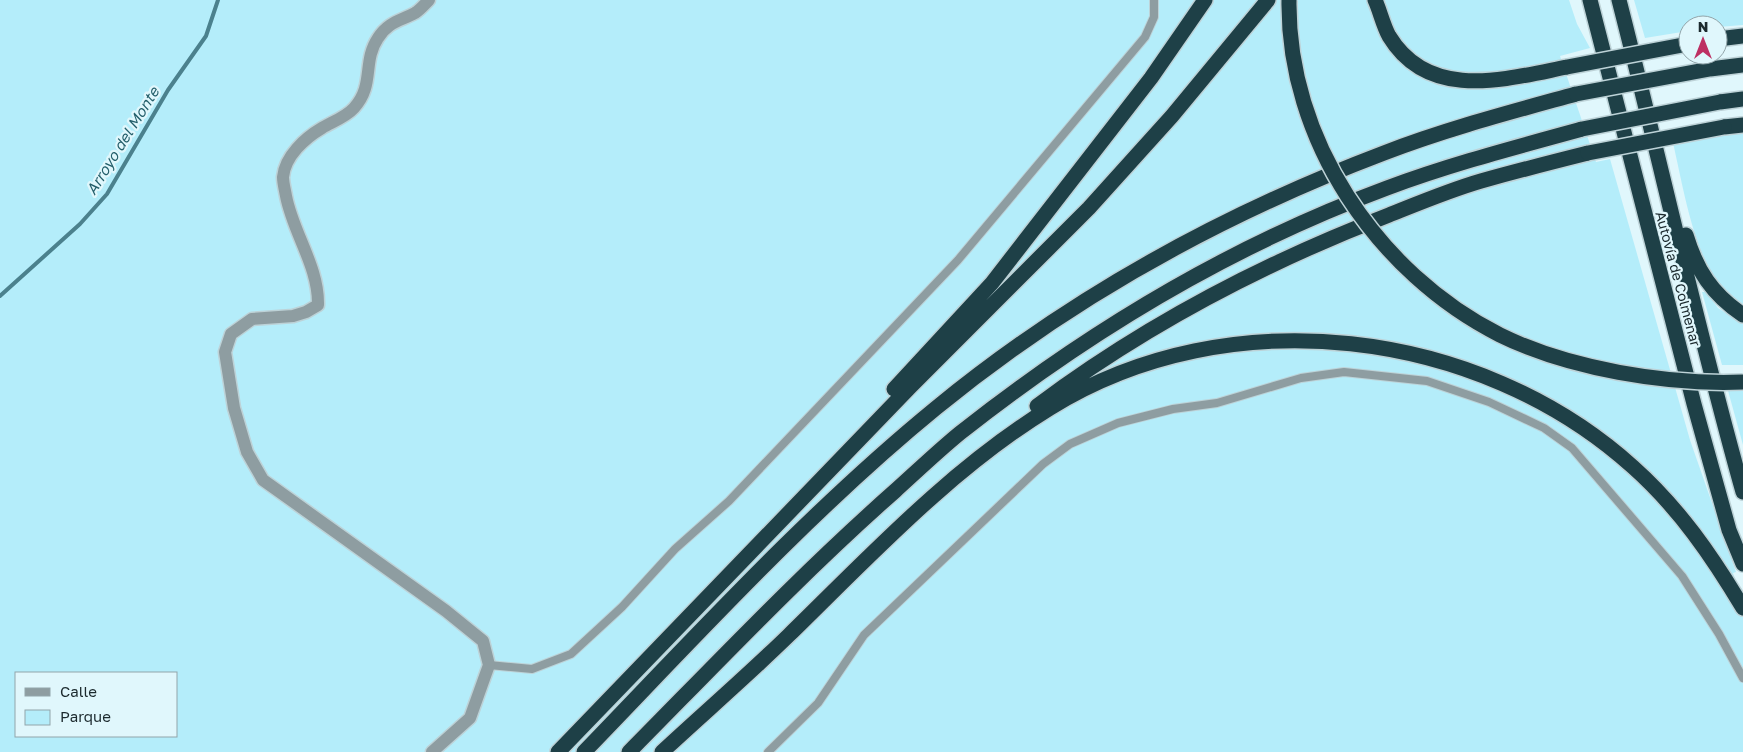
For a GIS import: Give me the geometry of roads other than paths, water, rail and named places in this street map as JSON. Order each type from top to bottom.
[{"type":"highway","points":[[597,712],[992,283],[1151,78],[1205,0]]},
{"type":"highway","points":[[558,752],[903,394],[1088,208],[1172,116],[1268,0]]},
{"type":"highway","points":[[1289,0],[1296,71],[1312,129],[1340,185],[1381,243],[1414,275],[1458,311],[1492,330],[1557,357],[1610,370],[1667,380],[1743,382]]},
{"type":"highway","points":[[1375,0],[1389,36],[1410,60],[1434,74],[1466,83],[1503,80],[1678,46]]},
{"type":"highway","points":[[1583,0],[1600,46]]},
{"type":"highway","name":"Autovía de Colmenar","points":[[1590,0],[1600,46],[1728,530],[1743,564]]},
{"type":"highway","name":"Autovía de Colmenar","points":[[1618,0],[1658,153],[1716,398],[1743,492]]},
{"type":"highway","points":[[1728,38],[1743,36]]},
{"type":"highway","points":[[584,752],[784,548],[856,479],[936,408],[1032,336],[1149,262],[1267,201],[1384,153],[1467,124],[1576,94],[1710,68],[1743,64]]},
{"type":"highway","points":[[629,752],[832,547],[958,435],[1044,370],[1156,297],[1266,240],[1386,188],[1484,156],[1582,128],[1743,99]]},
{"type":"highway","points":[[724,695],[879,537],[970,455],[1100,362],[1240,280],[1301,251],[1365,224],[1480,181],[1588,153],[1743,125]]},
{"type":"highway","points":[[1658,153],[1688,241],[1704,280],[1726,304],[1743,315]]},
{"type":"highway","points":[[662,752],[786,638],[884,540],[991,448],[1052,407],[1104,381],[1156,361],[1216,348],[1271,342],[1325,341],[1383,347],[1428,356],[1472,371],[1520,392],[1564,416],[1601,440],[1634,467],[1667,500],[1697,536],[1743,608]]},
{"type":"street","points":[[429,0],[415,12],[391,22],[378,38],[369,58],[367,91],[353,109],[320,128],[294,150],[288,160],[283,177],[290,216],[314,276],[318,290],[318,305],[306,312],[293,316],[252,320],[230,334],[225,352],[234,408],[248,452],[263,480],[446,610],[482,641],[489,665],[470,718],[432,752]]},
{"type":"lane","points":[[489,665],[532,669],[571,654],[622,607],[675,549],[729,501],[958,260],[1145,37],[1154,17],[1154,0]]},
{"type":"lane","points":[[768,752],[818,703],[864,635],[1042,464],[1070,444],[1118,423],[1173,409],[1217,403],[1301,378],[1344,372],[1427,382],[1489,402],[1544,428],[1572,448],[1682,576],[1719,634],[1743,678]]},
{"type":"waterway","name":"Arroyo del Monte","points":[[0,296],[80,224],[107,194],[168,90],[206,36],[218,0]]}]
